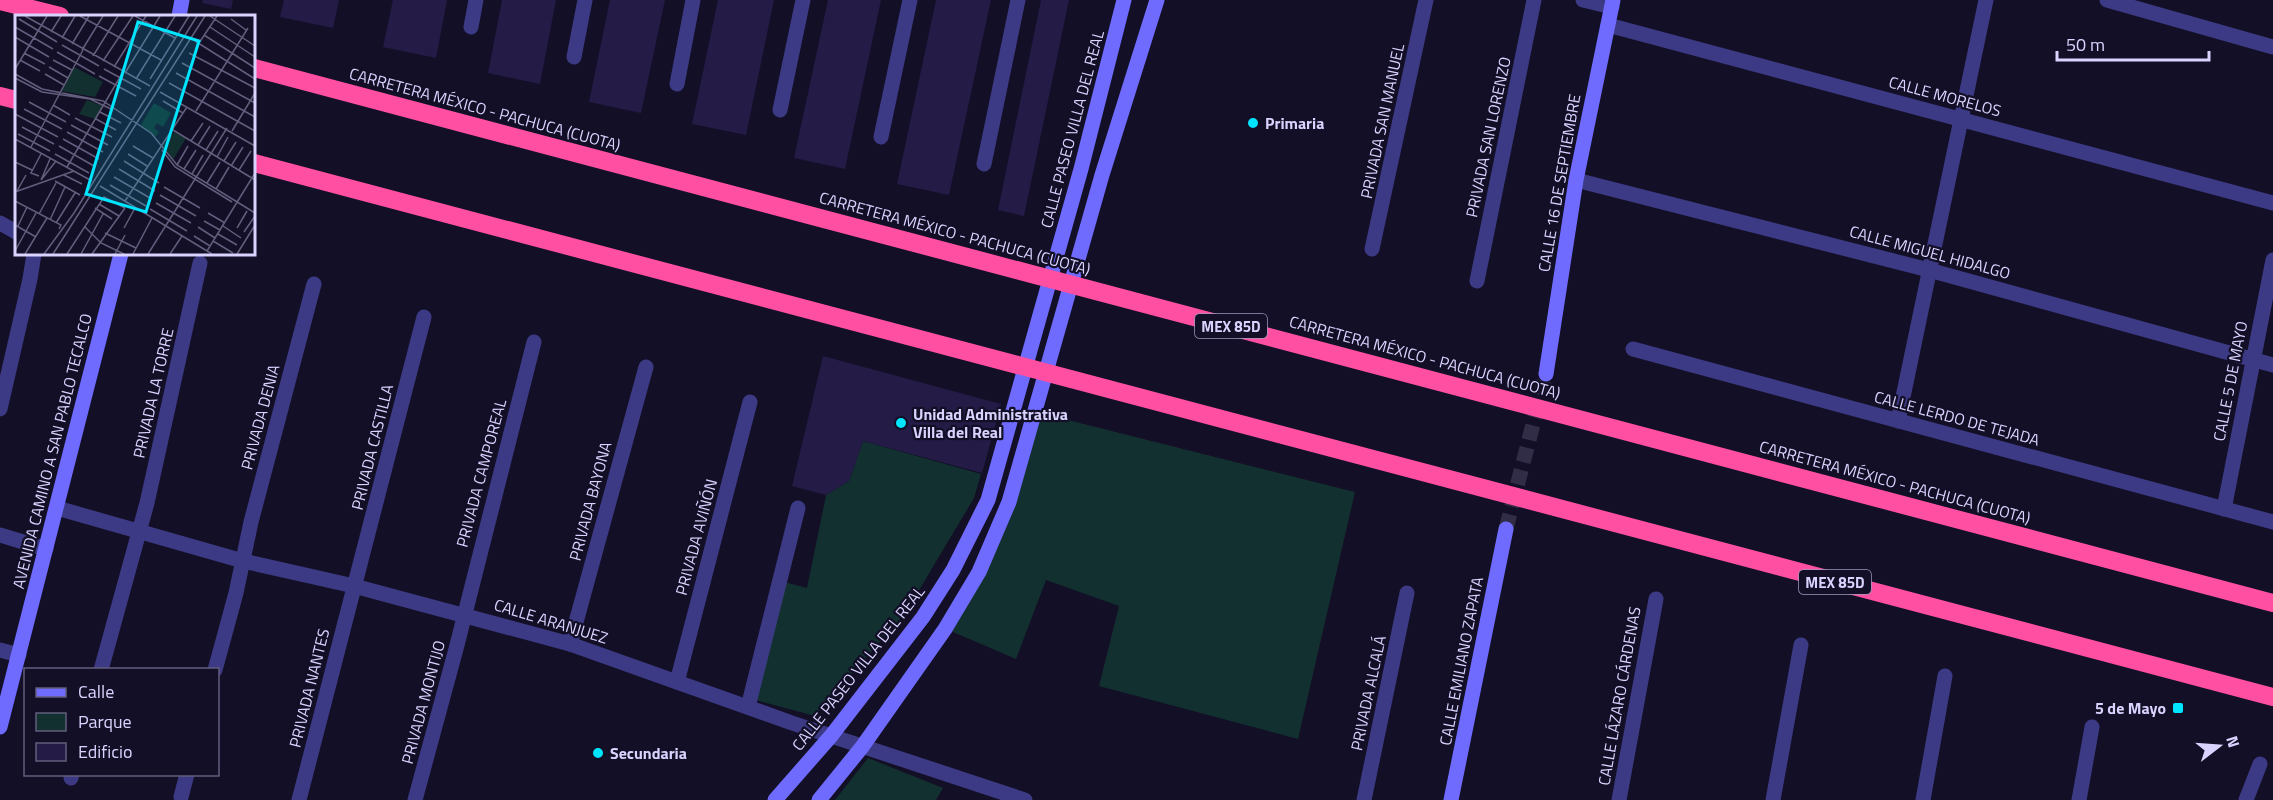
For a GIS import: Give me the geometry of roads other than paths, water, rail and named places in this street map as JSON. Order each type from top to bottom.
[{"type":"highway","points":[[0,1],[56,15]]},
{"type":"highway","name":"CARRETERA MÉXICO - PACHUCA (CUOTA)","points":[[255,68],[2273,603]]},
{"type":"highway","points":[[0,96],[15,100]]},
{"type":"highway","name":"MEX 85D","points":[[255,163],[2273,697]]},
{"type":"street","points":[[179,15],[182,0]]},
{"type":"street","points":[[471,27],[476,0]]},
{"type":"street","points":[[574,57],[585,0]]},
{"type":"street","points":[[677,84],[693,0]]},
{"type":"street","points":[[780,110],[803,0]]},
{"type":"street","points":[[881,137],[910,0]]},
{"type":"street","points":[[984,164],[1018,0]]},
{"type":"street","name":"CALLE PASEO VILLA DEL REAL","points":[[775,800],[831,736],[923,617],[953,570],[988,500],[1081,169],[1124,0]]},
{"type":"street","points":[[819,800],[862,747],[945,629],[979,572],[1009,502],[1102,175],[1157,0]]},
{"type":"street","name":"PRIVADA SAN MANUEL","points":[[1372,249],[1426,0]]},
{"type":"street","name":"PRIVADA SAN LORENZO","points":[[1477,281],[1534,0]]},
{"type":"street","points":[[1584,0],[1612,3]]},
{"type":"street","points":[[1898,421],[1986,0]]},
{"type":"street","points":[[2107,0],[2273,47]]},
{"type":"street","name":"CALLE 16 DE SEPTIEMBRE","points":[[1546,374],[1576,180],[1612,3]]},
{"type":"street","name":"CALLE MORELOS","points":[[1608,25],[2273,203]]},
{"type":"street","name":"CALLE MIGUEL HIDALGO","points":[[1576,180],[1929,270],[2273,365]]},
{"type":"street","points":[[0,409],[34,255]]},
{"type":"street","name":"AVENIDA CAMINO A SAN PABLO TECALCO","points":[[0,728],[121,255]]},
{"type":"street","name":"CALLE 5 DE MAYO","points":[[2224,509],[2273,260]]},
{"type":"street","name":"PRIVADA LA TORRE","points":[[101,668],[147,503],[200,263]]},
{"type":"street","name":"PRIVADA DENIA","points":[[216,668],[251,522],[314,284]]},
{"type":"street","name":"PRIVADA CASTILLA","points":[[354,586],[424,317]]},
{"type":"street","name":"PRIVADA CAMPOREAL","points":[[464,614],[534,342]]},
{"type":"street","name":"CALLE LERDO DE TEJADA","points":[[1633,349],[2273,522]]},
{"type":"street","name":"PRIVADA BAYONA","points":[[570,644],[646,367]]},
{"type":"street","name":"PRIVADA AVIÑÓN","points":[[677,682],[750,402]]},
{"type":"street","points":[[748,707],[798,507]]},
{"type":"street","name":"CALLE ARANJUEZ","points":[[57,508],[243,561],[354,586],[570,644],[862,747],[1025,800]]},
{"type":"street","name":"CALLE EMILIANO ZAPATA","points":[[1451,800],[1506,529]]},
{"type":"street","points":[[0,535],[46,549]]},
{"type":"street","name":"PRIVADA NANTES","points":[[299,800],[354,586]]},
{"type":"street","name":"PRIVADA ALCALÁ","points":[[1364,800],[1407,593]]},
{"type":"street","name":"CALLE LÁZARO CÁRDENAS","points":[[1619,800],[1656,599]]},
{"type":"street","name":"PRIVADA MONTIJO","points":[[415,800],[464,614]]},
{"type":"street","points":[[1773,800],[1801,645]]},
{"type":"street","points":[[0,650],[19,655]]},
{"type":"street","points":[[1923,800],[1945,675]]},
{"type":"street","points":[[2079,800],[2092,727]]},
{"type":"street","points":[[2246,800],[2260,764]]},
{"type":"street","points":[[182,797],[187,776]]},
{"type":"tunnel","points":[[1506,529],[1546,374]]},
{"type":"place","name":"Primaria","points":[[1253,123]]},
{"type":"place","name":"Unidad Administrativa Villa del Real","points":[[901,423]]},
{"type":"place","name":"5 de Mayo","points":[[2178,708]]},
{"type":"place","name":"Secundaria","points":[[598,753]]}]
